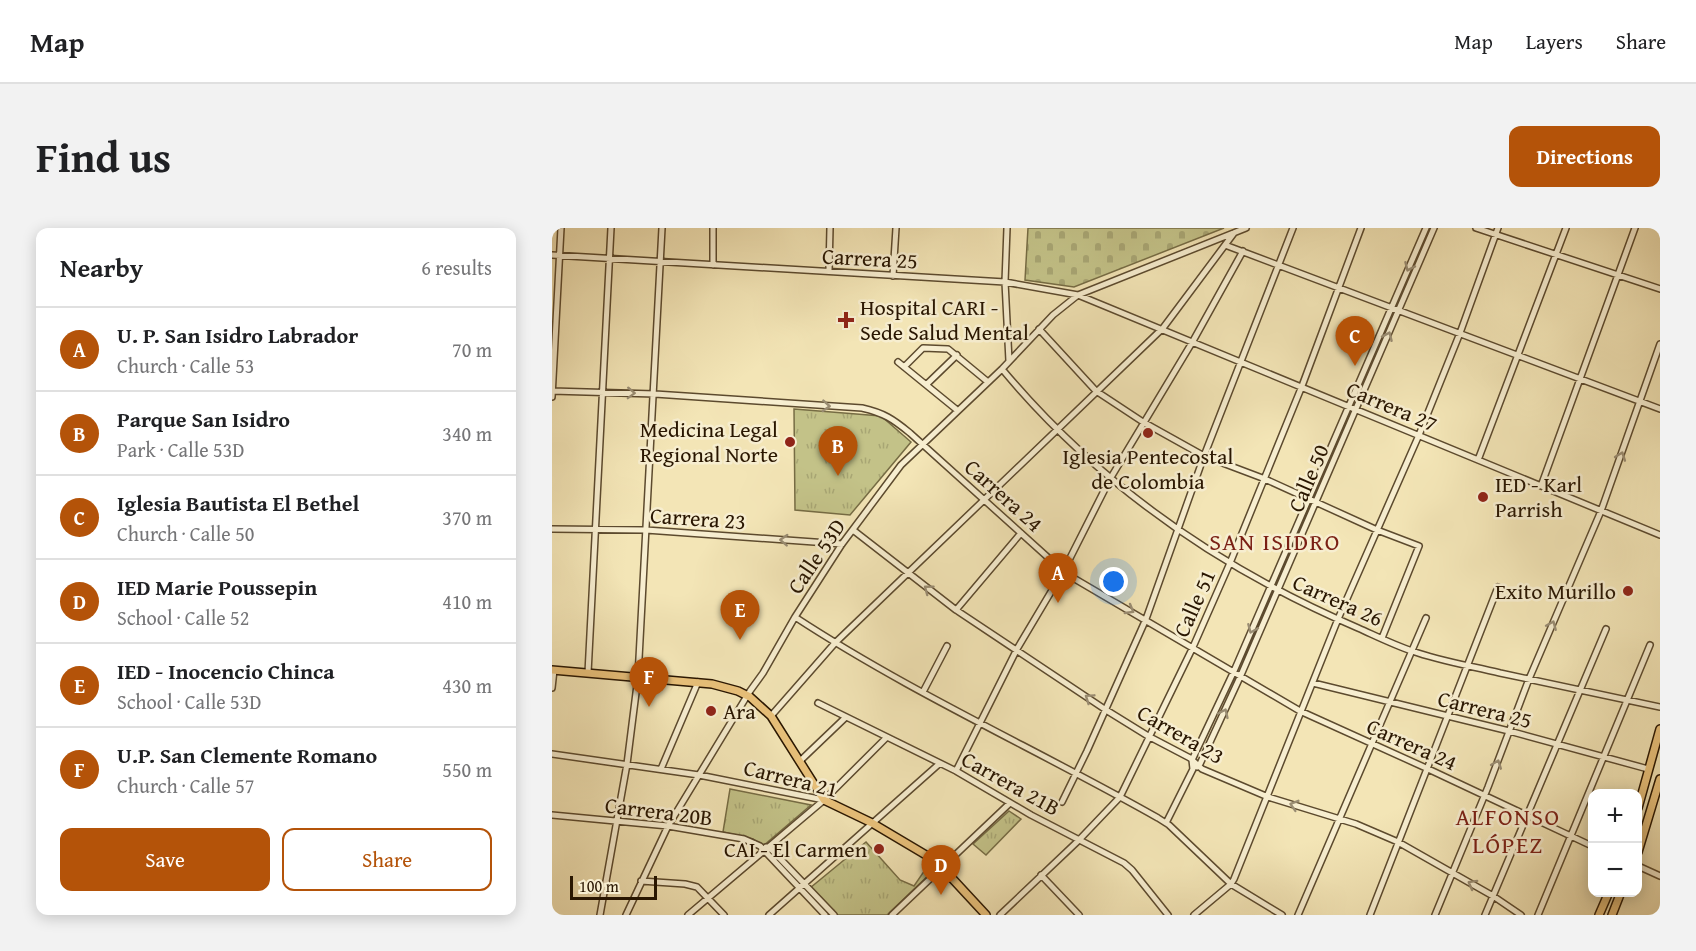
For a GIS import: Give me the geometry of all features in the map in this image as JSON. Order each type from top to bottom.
[{"type":"main road","points":[[553,670],[698,682],[725,687],[747,695],[766,709],[824,800]]},
{"type":"main road","points":[[1642,792],[1660,729]]},
{"type":"main road","points":[[1641,843],[1660,779]]},
{"type":"main road","name":"Carrera 21","points":[[824,800],[872,823],[936,861],[986,915]]},
{"type":"main road","points":[[1599,915],[1607,897]]},
{"type":"main road","points":[[1613,914],[1620,897]]},
{"type":"street","points":[[552,397],[561,228]]},
{"type":"street","points":[[588,673],[610,228]]},
{"type":"street","points":[[600,915],[627,764],[638,677],[663,228]]},
{"type":"street","points":[[713,228],[713,265]]},
{"type":"street","points":[[829,272],[830,228]]},
{"type":"street","points":[[893,276],[896,228]]},
{"type":"street","points":[[1007,228],[1005,282],[1009,361]]},
{"type":"street","name":"Calle 53D","points":[[626,915],[668,826],[747,695],[763,673],[842,544],[901,465],[1002,369],[1064,304],[1078,295],[1246,228]]},
{"type":"street","points":[[1062,802],[1146,619],[1204,456],[1293,228]]},
{"type":"street","name":"Calle 51","points":[[1000,915],[1078,841],[1120,797],[1193,647],[1230,563],[1302,386],[1361,228]]},
{"type":"street","name":"Calle 50","points":[[1192,760],[1234,671],[1307,498],[1426,228]]},
{"type":"street","name":"Calle 50","points":[[1199,766],[1241,675],[1434,228]]},
{"type":"street","points":[[1476,228],[1660,289]]},
{"type":"street","points":[[1194,915],[1231,884],[1269,797],[1300,711],[1338,619],[1419,435],[1460,333],[1498,228]]},
{"type":"street","points":[[1478,460],[1566,228]]},
{"type":"street","points":[[1541,486],[1635,228]]},
{"type":"street","points":[[771,716],[835,644],[1163,328],[1234,232]]},
{"type":"street","points":[[1225,245],[1660,409]]},
{"type":"street","points":[[956,771],[1017,649],[1064,570],[1110,479],[1244,251]]},
{"type":"street","name":"Carrera 25","points":[[552,255],[1005,282],[1078,295]]},
{"type":"street","name":"Carrera 27","points":[[1078,295],[1163,328],[1660,535]]},
{"type":"street","points":[[1039,329],[1096,392],[1143,422],[1204,456],[1265,479],[1377,530],[1419,546],[1382,638]]},
{"type":"street","points":[[1435,915],[1529,679],[1601,511],[1660,344]]},
{"type":"street","points":[[904,367],[921,350],[944,347],[988,381]]},
{"type":"street","points":[[927,384],[957,355]]},
{"type":"street","points":[[898,362],[957,410]]},
{"type":"street","name":"Carrera 26","points":[[1002,369],[1023,394],[1110,479],[1178,530],[1270,587],[1412,651],[1660,707]]},
{"type":"street","name":"Carrera 24","points":[[552,391],[655,394],[862,408],[880,412],[892,418],[1064,570],[1300,711],[1588,844]]},
{"type":"street","name":"Carrera 23","points":[[552,529],[646,531],[842,544]]},
{"type":"street","name":"Carrera 23","points":[[853,530],[956,610],[1106,710],[1199,766],[1269,797],[1341,819],[1398,842],[1493,896],[1521,915]]},
{"type":"street","points":[[956,610],[1022,533]]},
{"type":"street","points":[[1370,915],[1498,587]]},
{"type":"street","points":[[795,618],[835,644],[1166,823],[1231,884],[1282,915]]},
{"type":"street","points":[[1298,915],[1426,618]]},
{"type":"street","points":[[1485,915],[1606,628]]},
{"type":"street","points":[[1538,915],[1603,757],[1629,701],[1650,645]]},
{"type":"street","points":[[923,692],[947,646]]},
{"type":"street","points":[[552,688],[553,670]]},
{"type":"street","points":[[661,769],[698,682]]},
{"type":"street","name":"Carrera 25","points":[[1313,683],[1509,731],[1648,769]]},
{"type":"street","name":"Carrera 21B","points":[[818,703],[956,771],[1010,804],[1124,863],[1168,915]]},
{"type":"street","points":[[800,761],[846,717]]},
{"type":"street","points":[[688,915],[762,848],[770,847],[824,800],[886,738]]},
{"type":"street","name":"Carrera 21","points":[[552,754],[699,775],[824,800]]},
{"type":"street","points":[[1166,823],[1193,769],[1192,760]]},
{"type":"street","points":[[769,915],[939,764]]},
{"type":"street","points":[[1193,769],[1199,766]]},
{"type":"street","points":[[892,915],[1010,804]]},
{"type":"street","name":"Carrera 20B","points":[[552,815],[668,826],[744,839],[762,848]]},
{"type":"street","points":[[770,847],[825,915]]},
{"type":"street","points":[[762,848],[834,915]]},
{"type":"street","points":[[1642,868],[1660,876]]},
{"type":"street","points":[[1041,875],[1079,915]]},
{"type":"street","points":[[641,880],[697,887],[724,915]]},
{"type":"green space","points":[[1028,228],[1224,228],[1074,287],[1025,280]]},
{"type":"green space","points":[[794,409],[881,416],[911,442],[850,515],[795,510]]},
{"type":"green space","points":[[730,789],[811,805],[763,846],[753,839],[723,832]]},
{"type":"green space","points":[[1009,811],[1021,819],[986,855],[973,844]]},
{"type":"green space","points":[[866,842],[900,880],[914,886],[929,864],[935,869],[887,915],[837,915],[810,888]]},
{"type":"place","name":"Hospital CARI - Sede Salud Mental","points":[[846,320]]},
{"type":"place","name":"Iglesia Bautista El Bethel","points":[[1355,366]]},
{"type":"place","name":"Iglesia Pentecostal de Colombia","points":[[1148,433]]},
{"type":"place","name":"Medicina Legal Regional Norte","points":[[790,442]]},
{"type":"place","name":"Parque San Isidro","points":[[838,476]]},
{"type":"place","name":"IED - Karl Parrish","points":[[1483,497]]},
{"type":"place","name":"Exito Murillo","points":[[1628,591]]},
{"type":"place","name":"U. P. San Isidro Labrador","points":[[1058,603]]},
{"type":"place","name":"IED - Inocencio Chinca","points":[[740,640]]},
{"type":"place","name":"U.P. San Clemente Romano","points":[[649,707]]},
{"type":"place","name":"Ara","points":[[711,711]]},
{"type":"place","name":"CAI - El Carmen","points":[[879,849]]},
{"type":"place","name":"IED Marie Poussepin","points":[[941,895]]},
{"type":"district","name":"SAN ISIDRO","points":[[1275,541]]},
{"type":"district","name":"ALFONSO LÓPEZ","points":[[1508,830]]}]
